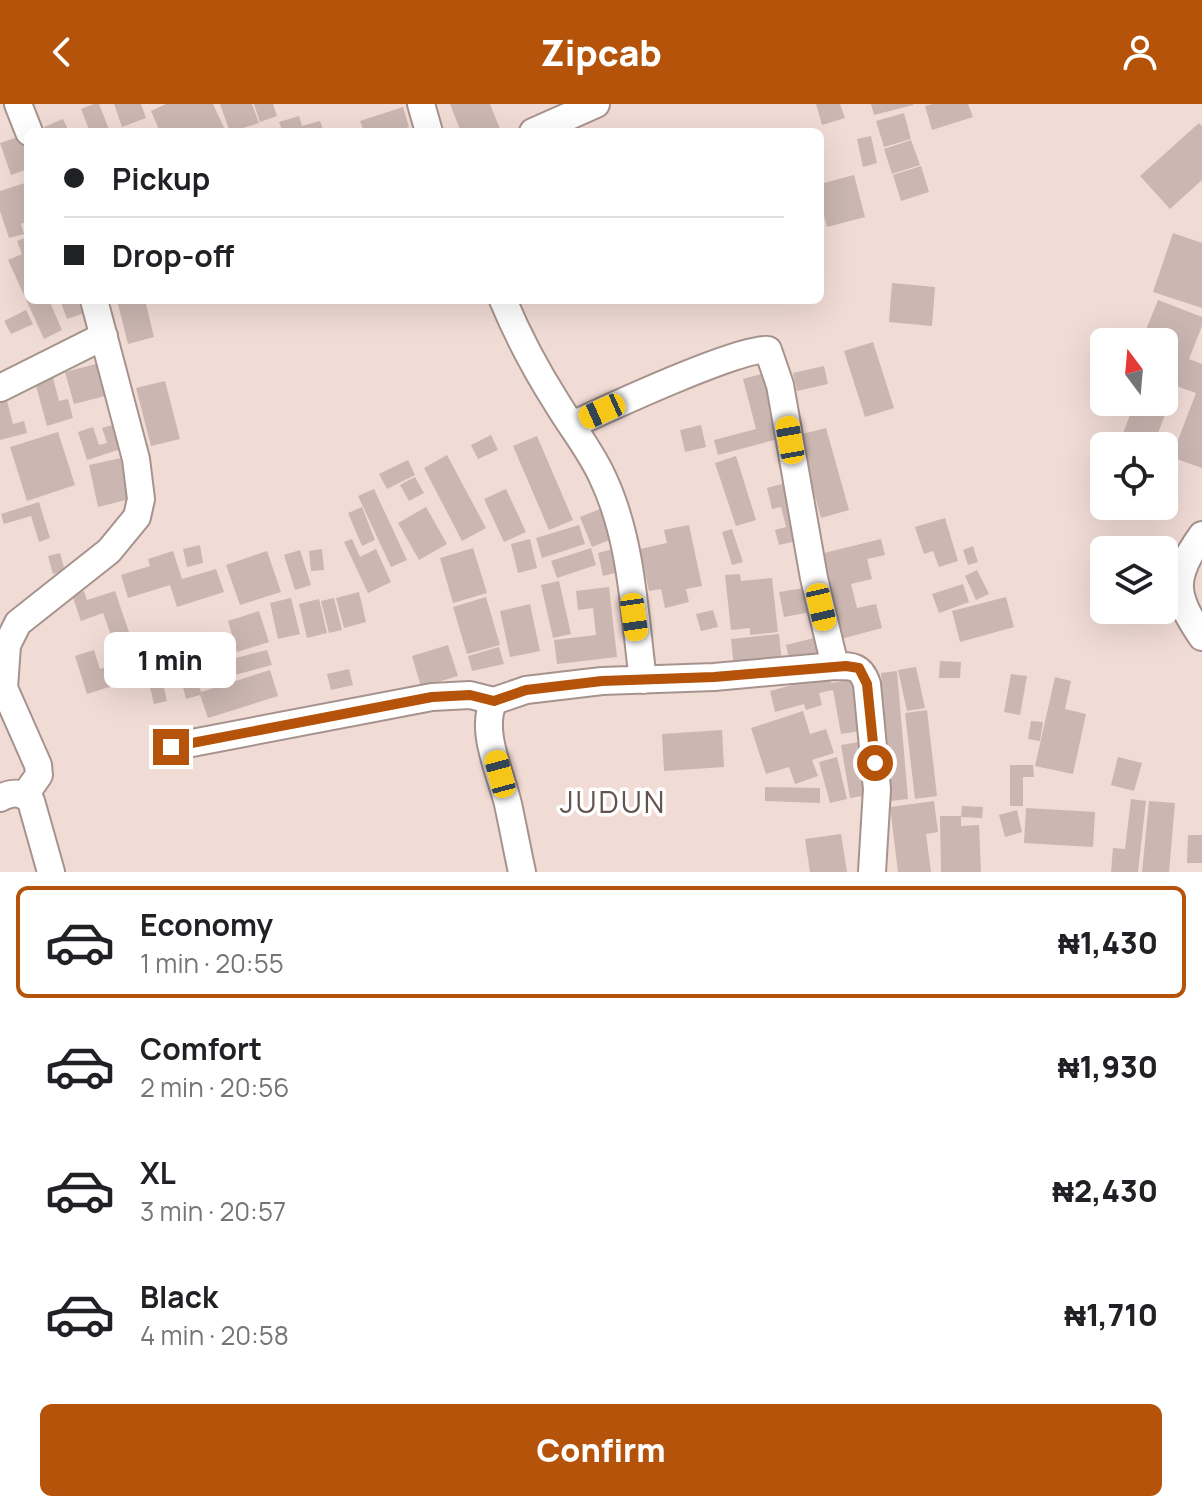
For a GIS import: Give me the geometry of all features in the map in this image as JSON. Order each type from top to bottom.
[{"type":"street","points":[[421,104],[428,128]]},
{"type":"street","points":[[542,128],[596,104]]},
{"type":"street","points":[[51,872],[33,807],[12,796],[39,775],[27,737],[9,706],[4,688],[4,646],[18,623],[109,551],[137,517],[141,499],[136,459],[95,304]]},
{"type":"street","points":[[505,304],[531,358],[596,463],[617,513],[626,553],[643,680]]},
{"type":"street","points":[[0,388],[104,336]]},
{"type":"street","points":[[572,425],[650,390],[741,355],[757,349],[768,350],[780,385],[814,578],[835,666]]},
{"type":"street","points":[[1202,535],[1181,568],[1179,582],[1180,596],[1202,637]]},
{"type":"street","points":[[171,747],[432,697],[470,695],[494,701],[526,690],[602,681],[714,677],[835,666],[859,668],[867,684],[877,789],[873,871]]},
{"type":"street","points":[[494,701],[489,710],[489,721],[522,872]]},
{"type":"building","points":[[99,104],[108,128],[88,128],[81,109]]},
{"type":"building","points":[[114,104],[141,104],[146,118],[122,127]]},
{"type":"building","points":[[166,104],[213,104],[224,128],[158,128],[151,111]]},
{"type":"building","points":[[220,104],[252,104],[259,123],[229,128]]},
{"type":"building","points":[[254,104],[273,104],[277,116],[260,122]]},
{"type":"building","points":[[450,104],[490,104],[500,128],[459,128]]},
{"type":"building","points":[[816,104],[840,104],[845,118],[822,125]]},
{"type":"building","points":[[871,104],[913,104],[913,105],[874,115]]},
{"type":"building","points":[[968,104],[973,117],[932,130],[925,106]]},
{"type":"building","points":[[403,107],[409,127],[363,128],[360,121]]},
{"type":"building","points":[[904,113],[911,139],[884,147],[876,121]]},
{"type":"building","points":[[299,116],[302,126],[320,121],[323,128],[281,128],[279,122]]},
{"type":"building","points":[[63,119],[67,128],[44,128]]},
{"type":"building","points":[[1199,123],[1202,126],[1202,180],[1170,209],[1140,176]]},
{"type":"building","points":[[21,136],[24,170],[11,175],[0,143]]},
{"type":"building","points":[[871,136],[877,163],[863,167],[857,139]]},
{"type":"building","points":[[911,140],[920,165],[892,174],[884,149]]},
{"type":"building","points":[[921,166],[929,192],[901,201],[893,175]]},
{"type":"building","points":[[854,175],[865,217],[827,227],[824,183]]},
{"type":"building","points":[[24,183],[24,223],[21,224],[24,234],[9,238],[0,211],[0,191]]},
{"type":"building","points":[[1173,233],[1202,243],[1202,308],[1153,292]]},
{"type":"building","points":[[24,238],[24,295],[8,260],[22,254],[17,241]]},
{"type":"building","points":[[892,283],[935,287],[932,326],[889,322]]},
{"type":"building","points":[[1158,300],[1202,317],[1202,326],[1189,359],[1202,364],[1202,468],[1178,459],[1178,439],[1196,393],[1178,387],[1178,328],[1147,328]]},
{"type":"building","points":[[28,304],[51,304],[62,330],[44,339]]},
{"type":"building","points":[[61,304],[84,304],[87,312],[67,319]]},
{"type":"building","points":[[118,304],[146,304],[154,337],[128,344]]},
{"type":"building","points":[[26,310],[33,324],[11,334],[4,321]]},
{"type":"building","points":[[873,342],[894,408],[865,417],[844,351]]},
{"type":"building","points":[[100,363],[109,395],[74,404],[65,372]]},
{"type":"building","points":[[824,366],[828,384],[797,391],[793,373]]},
{"type":"building","points":[[51,370],[59,401],[68,399],[73,418],[47,426],[33,375]]},
{"type":"building","points":[[776,370],[793,435],[718,455],[714,440],[756,429],[743,379]]},
{"type":"building","points":[[165,381],[180,439],[151,446],[136,388]]},
{"type":"building","points":[[5,393],[13,424],[24,421],[27,433],[0,440],[0,395]]},
{"type":"building","points":[[1130,416],[1164,416],[1158,432],[1124,432]]},
{"type":"building","points":[[116,424],[124,448],[87,460],[78,432],[93,427],[99,445],[107,443],[102,428]]},
{"type":"building","points":[[701,425],[706,447],[685,452],[680,430]]},
{"type":"building","points":[[826,428],[849,510],[821,518],[798,435]]},
{"type":"building","points":[[58,432],[75,485],[27,501],[10,447]]},
{"type":"building","points":[[491,435],[498,450],[478,459],[471,445]]},
{"type":"building","points":[[537,436],[573,520],[549,530],[513,446]]},
{"type":"building","points":[[447,455],[486,528],[462,541],[424,468]]},
{"type":"building","points":[[736,456],[756,520],[736,526],[715,463]]},
{"type":"building","points":[[121,458],[130,499],[98,507],[89,465]]},
{"type":"building","points":[[408,460],[415,475],[387,489],[379,474]]},
{"type":"building","points":[[415,477],[424,493],[409,501],[400,485]]},
{"type":"building","points":[[800,479],[814,537],[779,545],[775,530],[786,527],[781,507],[772,509],[767,488]]},
{"type":"building","points":[[374,489],[407,560],[391,567],[358,496]]},
{"type":"building","points":[[506,489],[526,532],[504,542],[484,499]]},
{"type":"building","points":[[39,502],[50,538],[39,542],[31,516],[4,524],[1,514]]},
{"type":"building","points":[[610,505],[622,535],[592,547],[580,517]]},
{"type":"building","points":[[362,507],[375,540],[362,546],[348,513]]},
{"type":"building","points":[[426,507],[447,544],[419,560],[398,523]]},
{"type":"building","points":[[945,518],[958,561],[939,567],[933,551],[924,554],[915,527]]},
{"type":"building","points":[[579,525],[585,544],[542,558],[536,538]]},
{"type":"building","points":[[689,525],[702,586],[686,589],[689,602],[665,608],[661,589],[649,591],[640,549],[667,543],[664,530]]},
{"type":"building","points":[[732,529],[743,562],[732,565],[722,532]]},
{"type":"building","points":[[352,539],[360,557],[376,549],[391,582],[368,593],[344,542]]},
{"type":"building","points":[[530,539],[537,568],[518,573],[511,544]]},
{"type":"building","points":[[881,539],[885,555],[867,559],[872,579],[851,584],[857,608],[876,604],[882,628],[841,639],[820,554]]},
{"type":"building","points":[[200,545],[203,563],[187,567],[183,549]]},
{"type":"building","points":[[624,546],[630,569],[603,576],[598,553]]},
{"type":"building","points":[[973,546],[978,562],[968,565],[963,550]]},
{"type":"building","points":[[473,548],[487,593],[453,603],[440,558]]},
{"type":"building","points":[[591,548],[596,565],[557,578],[551,561]]},
{"type":"building","points":[[322,549],[324,570],[311,571],[309,551]]},
{"type":"building","points":[[300,550],[311,585],[295,590],[284,555]]},
{"type":"building","points":[[173,551],[182,579],[216,569],[224,592],[177,607],[170,585],[128,598],[121,575],[150,566],[148,559]]},
{"type":"building","points":[[267,551],[281,592],[240,605],[226,565]]},
{"type":"building","points":[[60,553],[65,571],[53,574],[48,556]]},
{"type":"building","points":[[977,570],[989,594],[976,600],[965,576]]},
{"type":"building","points":[[740,574],[741,581],[772,578],[778,632],[750,635],[750,628],[731,630],[725,575]]},
{"type":"building","points":[[559,581],[571,634],[553,638],[541,585]]},
{"type":"building","points":[[963,584],[969,602],[939,613],[932,594]]},
{"type":"building","points":[[817,586],[821,610],[784,617],[779,592]]},
{"type":"building","points":[[609,587],[617,657],[557,664],[554,640],[596,635],[593,608],[578,610],[576,591]]},
{"type":"building","points":[[84,591],[87,600],[115,591],[132,641],[115,646],[103,613],[81,621],[72,595]]},
{"type":"building","points":[[359,592],[366,622],[344,628],[336,598]]},
{"type":"building","points":[[486,597],[500,645],[467,654],[453,607]]},
{"type":"building","points":[[1006,597],[1014,627],[960,642],[952,611]]},
{"type":"building","points":[[291,598],[300,634],[278,639],[270,603]]},
{"type":"building","points":[[334,598],[342,630],[329,633],[321,601]]},
{"type":"building","points":[[319,599],[327,633],[307,638],[299,604]]},
{"type":"building","points":[[530,604],[540,651],[510,657],[500,611]]},
{"type":"building","points":[[713,610],[718,627],[701,631],[696,614]]},
{"type":"building","points":[[259,611],[269,642],[237,652],[228,621]]},
{"type":"building","points":[[779,634],[782,662],[734,668],[731,639]]},
{"type":"building","points":[[814,638],[818,654],[790,662],[786,645]]},
{"type":"building","points":[[182,639],[189,664],[162,671],[155,646]]},
{"type":"building","points":[[448,645],[458,676],[421,687],[412,656]]},
{"type":"building","points":[[499,647],[504,664],[472,671],[468,656]]},
{"type":"building","points":[[94,650],[100,669],[113,665],[119,684],[87,694],[75,656]]},
{"type":"building","points":[[130,650],[139,679],[124,684],[115,655]]},
{"type":"building","points":[[267,650],[272,665],[201,684],[197,668]]},
{"type":"building","points":[[940,661],[961,662],[960,678],[939,678]]},
{"type":"building","points":[[916,667],[925,708],[907,711],[898,670]]},
{"type":"building","points":[[349,669],[353,685],[331,690],[327,674]]},
{"type":"building","points":[[270,670],[278,696],[208,718],[200,695],[186,699],[180,675],[195,671],[201,692]]},
{"type":"building","points":[[160,671],[167,701],[154,704],[147,675]]},
{"type":"building","points":[[897,671],[908,799],[891,801],[881,673]]},
{"type":"building","points":[[1011,674],[1027,676],[1020,715],[1004,712]]},
{"type":"building","points":[[829,675],[831,683],[864,678],[873,729],[841,734],[833,690],[819,693],[822,705],[806,710],[804,704],[775,712],[770,691]]},
{"type":"building","points":[[1055,677],[1071,681],[1065,709],[1086,714],[1073,774],[1035,766]]},
{"type":"building","points":[[927,710],[937,796],[915,799],[905,713]]},
{"type":"building","points":[[803,711],[810,734],[826,729],[834,753],[812,760],[818,776],[795,784],[789,767],[766,774],[751,728]]},
{"type":"building","points":[[1031,721],[1043,722],[1040,741],[1028,739]]},
{"type":"building","points":[[722,730],[724,767],[664,771],[662,734]]},
{"type":"building","points":[[871,740],[880,793],[850,798],[841,745]]},
{"type":"building","points":[[837,757],[847,799],[830,803],[819,762]]},
{"type":"building","points":[[1118,757],[1142,763],[1134,791],[1111,785]]},
{"type":"building","points":[[1010,765],[1033,765],[1034,777],[1023,777],[1023,806],[1010,806]]},
{"type":"building","points":[[765,787],[820,788],[820,803],[765,801]]},
{"type":"building","points":[[1131,799],[1146,801],[1138,872],[1111,872],[1113,848],[1125,849]]},
{"type":"building","points":[[934,801],[938,832],[926,834],[931,872],[898,872],[890,807]]},
{"type":"building","points":[[1149,801],[1175,803],[1169,872],[1142,872]]},
{"type":"building","points":[[962,806],[983,807],[982,818],[961,817],[961,826],[979,825],[981,872],[941,872],[940,816],[961,816]]},
{"type":"building","points":[[1026,808],[1095,812],[1093,847],[1024,843]]},
{"type":"building","points":[[1017,810],[1022,832],[1005,837],[999,815]]},
{"type":"building","points":[[841,834],[847,872],[810,872],[805,839]]},
{"type":"building","points":[[1188,835],[1202,835],[1202,863],[1187,863]]},
{"type":"district","name":"JUDUN","points":[[613,803]]},
{"type":"route","points":[[171,747],[432,697],[470,695],[494,701],[526,690],[602,681],[714,677],[855,666],[864,675],[867,684],[875,763]]}]
